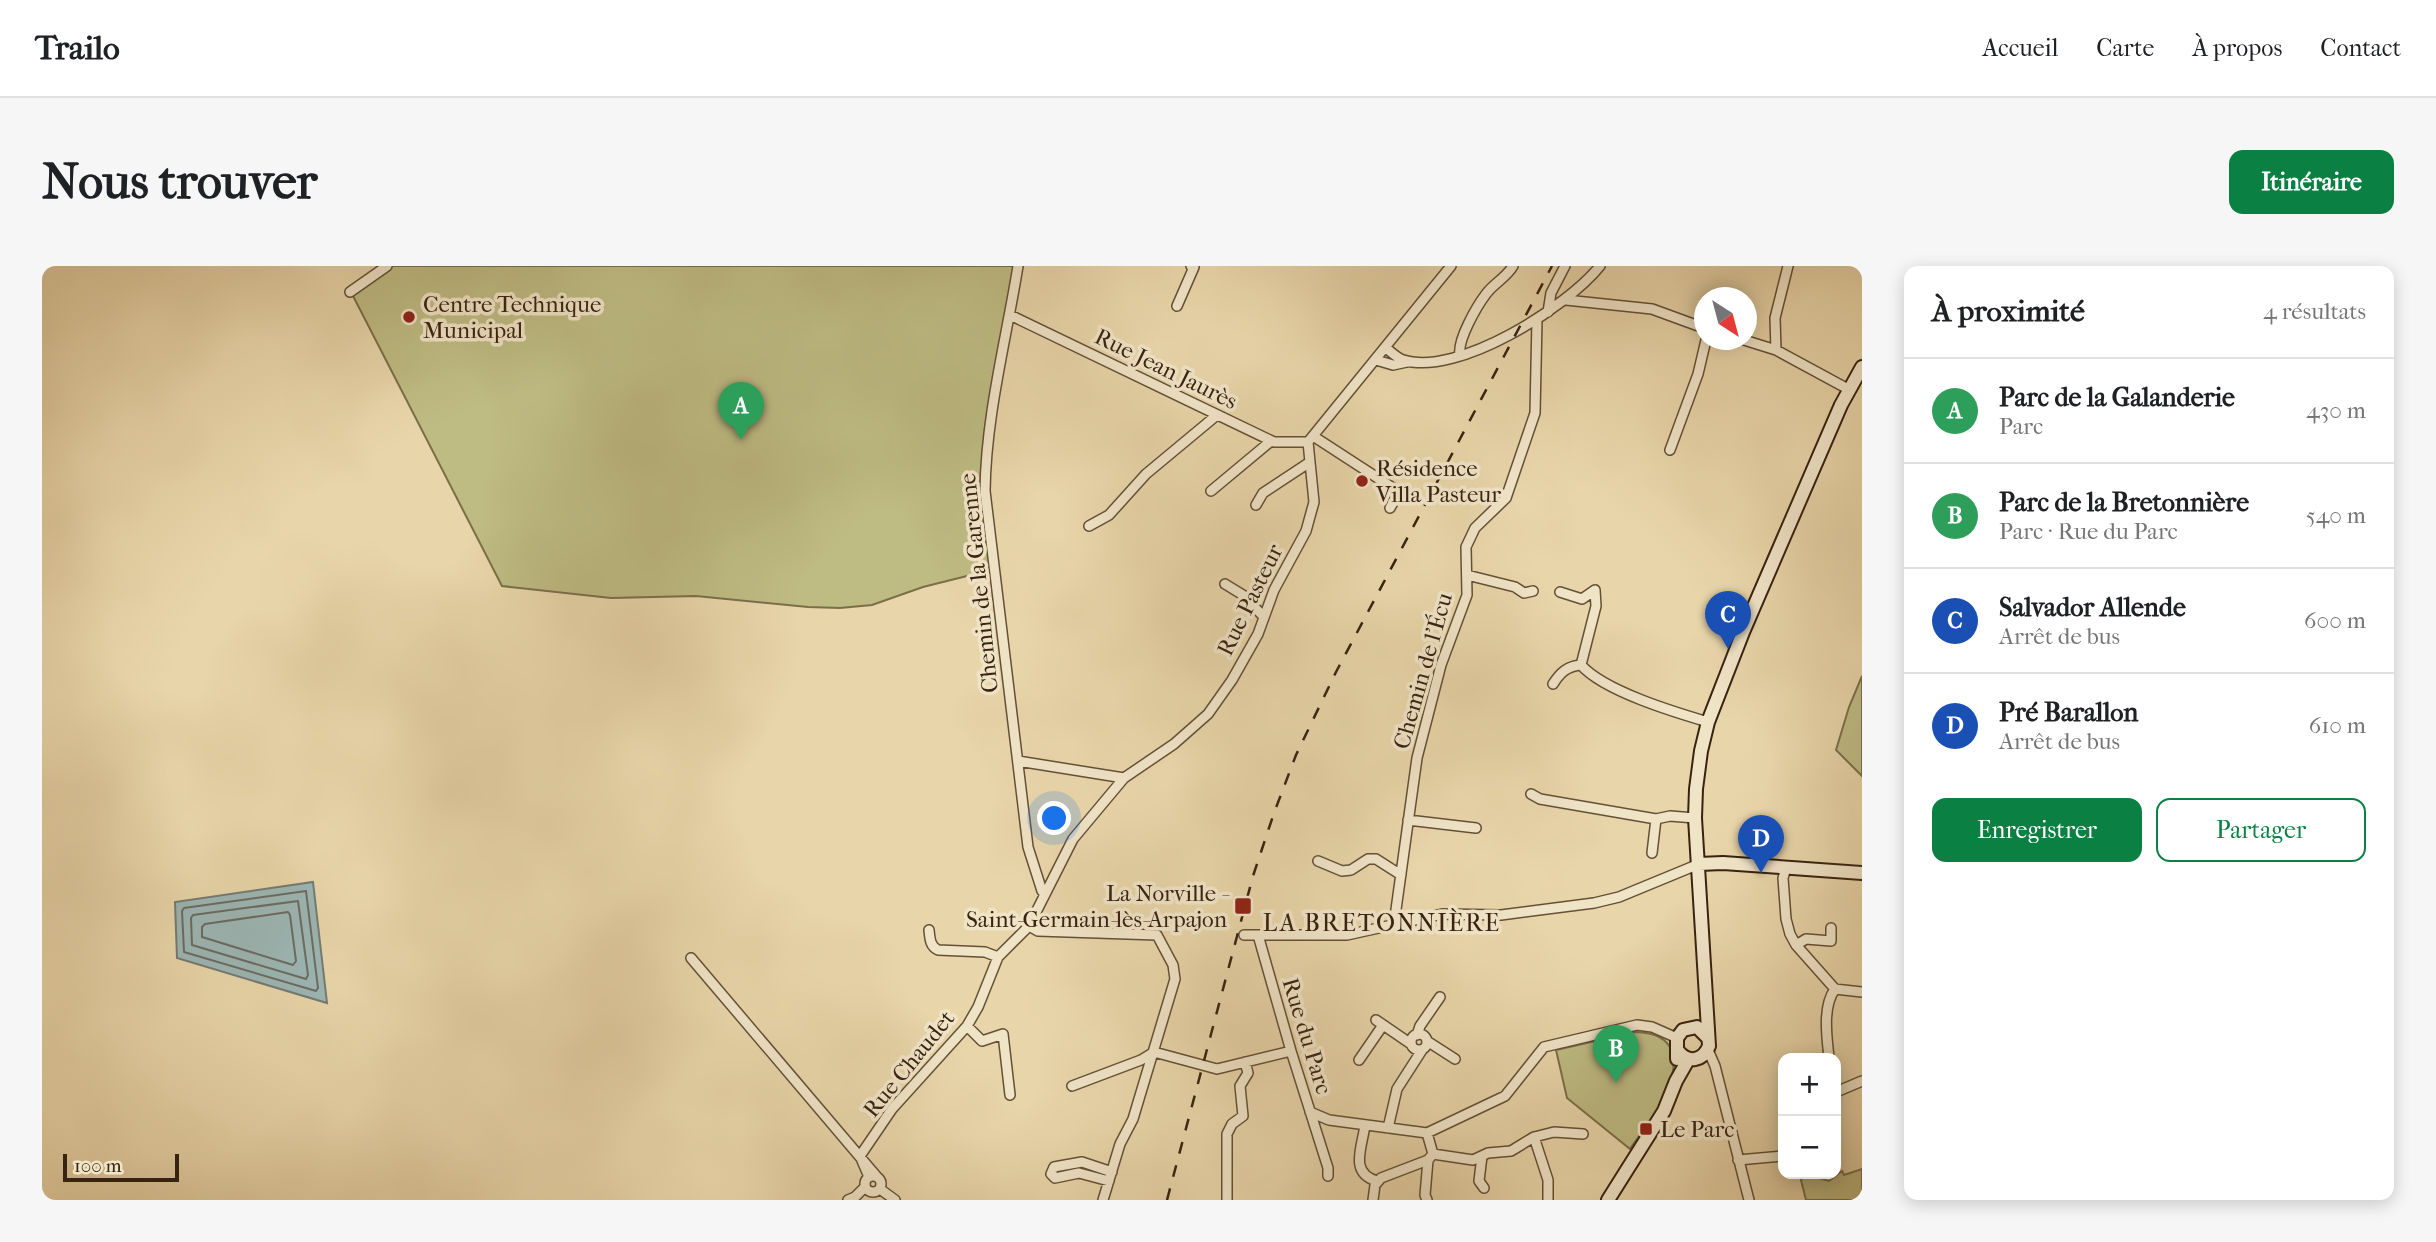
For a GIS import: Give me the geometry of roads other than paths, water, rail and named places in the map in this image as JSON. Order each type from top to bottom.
[{"type":"main road","points":[[1693,1049],[1705,1004],[1695,818],[1698,769],[1708,722],[1743,632],[1848,389],[1862,367]]},
{"type":"main road","points":[[1699,864],[1862,873]]},
{"type":"main road","points":[[1693,1049],[1683,1030],[1692,1027],[1700,1018],[1705,1004]]},
{"type":"main road","points":[[1608,1200],[1664,1111],[1702,1030],[1692,1027]]},
{"type":"street","points":[[350,292],[387,266]]},
{"type":"street","name":"Chemin de la Garenne","points":[[1018,266],[992,407],[985,460],[985,491],[1028,847],[1042,891],[1045,893]]},
{"type":"street","points":[[1177,306],[1194,267],[1191,266]]},
{"type":"street","points":[[1410,499],[1311,439],[1451,266]]},
{"type":"street","points":[[1460,355],[1459,349],[1464,334],[1487,292],[1508,275],[1513,266]]},
{"type":"street","points":[[1548,312],[1551,293],[1565,266]]},
{"type":"street","points":[[1376,360],[1393,365],[1408,361],[1438,360],[1496,341],[1537,320],[1566,300],[1580,289],[1600,266]]},
{"type":"street","points":[[1776,350],[1775,318],[1788,266]]},
{"type":"street","points":[[1566,300],[1652,309],[1694,324]]},
{"type":"street","name":"Rue Jean Jaurès","points":[[1010,315],[1271,441],[1311,439]]},
{"type":"street","name":"Chemin de l'Écu","points":[[1394,925],[1424,728],[1441,664],[1465,604],[1466,547],[1475,528],[1506,498],[1535,413],[1537,320]]},
{"type":"street","points":[[1757,344],[1776,350],[1848,389]]},
{"type":"street","points":[[1386,348],[1400,359],[1408,361]]},
{"type":"street","points":[[1670,450],[1698,374],[1704,350]]},
{"type":"street","points":[[1089,526],[1109,515],[1146,474],[1217,415]]},
{"type":"street","name":"Rue Pasteur","points":[[1028,926],[1073,839],[1124,778],[1174,744],[1208,714],[1233,680],[1258,634],[1274,590],[1307,531],[1314,502],[1311,439]]},
{"type":"street","points":[[1211,491],[1271,441]]},
{"type":"street","points":[[1256,505],[1263,493],[1310,462]]},
{"type":"street","points":[[1390,508],[1399,492]]},
{"type":"street","points":[[1467,575],[1515,587],[1524,593],[1533,591]]},
{"type":"street","points":[[1225,584],[1243,595],[1264,617]]},
{"type":"street","points":[[1560,592],[1581,599],[1595,590],[1596,606],[1581,665]]},
{"type":"street","points":[[1581,665],[1587,673],[1627,694],[1708,722]]},
{"type":"street","points":[[1553,684],[1561,672],[1581,665]]},
{"type":"street","points":[[1018,761],[1124,778]]},
{"type":"street","points":[[1531,794],[1540,799],[1656,819],[1670,816],[1695,818]]},
{"type":"street","points":[[1652,853],[1656,819]]},
{"type":"street","points":[[1408,820],[1476,828]]},
{"type":"street","points":[[1318,861],[1342,871],[1351,870],[1368,859],[1376,859],[1401,875]]},
{"type":"street","points":[[1244,935],[1347,935],[1442,914],[1502,915],[1606,900],[1699,864]]},
{"type":"street","points":[[1786,868],[1783,878],[1786,919],[1796,945],[1835,989],[1862,992]]},
{"type":"street","points":[[1028,926],[1038,930],[1157,935],[1176,974],[1133,1119],[1120,1144],[1103,1200]]},
{"type":"street","name":"Rue Chaudet","points":[[860,1156],[892,1110],[967,1026],[978,1007],[998,957],[1028,926]]},
{"type":"street","points":[[1796,945],[1806,939],[1830,941],[1832,929]]},
{"type":"street","points":[[929,930],[930,942],[938,950],[985,952],[998,957]]},
{"type":"street","name":"Rue du Parc","points":[[1258,935],[1310,1112],[1329,1120],[1427,1133]]},
{"type":"street","points":[[691,958],[881,1184],[852,1199]]},
{"type":"street","points":[[1829,1053],[1829,998],[1835,989]]},
{"type":"street","points":[[1411,1044],[1440,997]]},
{"type":"street","name":"Rue du Parc","points":[[1359,1060],[1379,1022],[1415,1049],[1422,1050]]},
{"type":"street","points":[[967,1026],[982,1041],[1003,1034],[1010,1095]]},
{"type":"street","points":[[1427,1200],[1425,1195],[1430,1157],[1427,1133],[1505,1096],[1544,1047],[1637,1026],[1652,1027],[1693,1049],[1717,1075],[1749,1200]]},
{"type":"street","points":[[1417,1035],[1424,1036],[1427,1041],[1455,1059]]},
{"type":"street","points":[[1388,1128],[1397,1089],[1427,1041]]},
{"type":"street","points":[[1072,1086],[1141,1060],[1154,1052],[1217,1069],[1291,1051]]},
{"type":"street","points":[[1227,1200],[1227,1134],[1232,1125],[1243,1116],[1240,1086],[1248,1073],[1245,1062]]},
{"type":"street","points":[[1841,1090],[1862,1081]]},
{"type":"street","points":[[1310,1112],[1328,1168],[1328,1176]]},
{"type":"street","points":[[1365,1125],[1359,1168],[1363,1176],[1377,1181],[1430,1157],[1473,1160],[1488,1153],[1511,1151],[1534,1137],[1554,1132],[1583,1134]]},
{"type":"street","points":[[1534,1137],[1548,1180],[1548,1200]]},
{"type":"street","points":[[1482,1156],[1479,1181],[1484,1188]]},
{"type":"street","points":[[1738,1160],[1778,1156]]},
{"type":"street","points":[[1082,1162],[1110,1176],[1084,1173],[1055,1178],[1051,1174],[1054,1167],[1082,1162]]},
{"type":"street","points":[[873,1177],[866,1180],[872,1189],[895,1200]]},
{"type":"street","points":[[1373,1200],[1377,1181]]},
{"type":"water","points":[[313,882],[327,1003],[177,958],[175,902]]},
{"type":"railway","points":[[1167,1200],[1253,876],[1296,755],[1336,672],[1552,266]]},
{"type":"place","name":"Centre Technique Municipal","points":[[409,317]]},
{"type":"place","name":"Parc de la Galanderie","points":[[741,440]]},
{"type":"place","name":"Résidence Villa Pasteur","points":[[1362,481]]},
{"type":"place","name":"Salvador Allende","points":[[1728,649]]},
{"type":"place","name":"Pré Barallon","points":[[1761,873]]},
{"type":"place","name":"La Norville - Saint-Germain-lès-Arpajon","points":[[1243,906]]},
{"type":"place","name":"Parc de la Bretonnière","points":[[1616,1083]]},
{"type":"place","name":"Le Parc","points":[[1646,1129]]},
{"type":"district","name":"LA BRETONNIÈRE","points":[[1382,923]]}]
